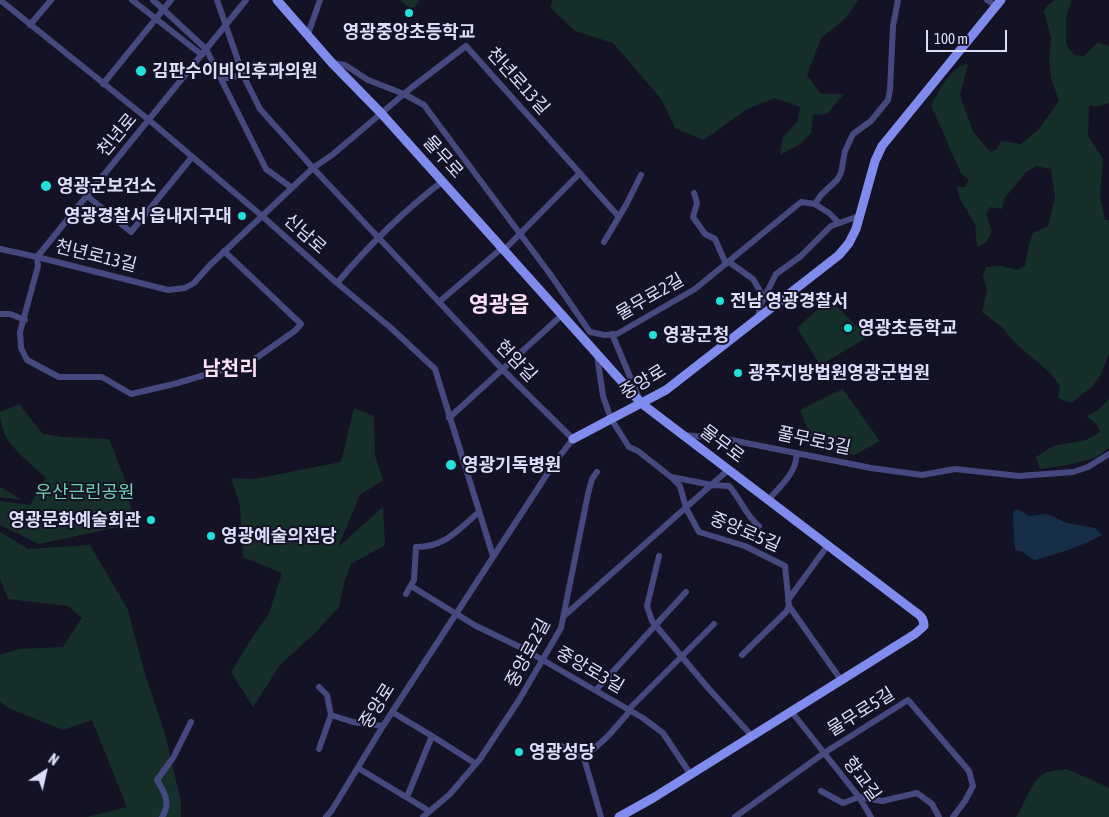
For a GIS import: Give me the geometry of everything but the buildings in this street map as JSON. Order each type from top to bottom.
[{"type":"main road","name":"물무로","points":[[278,0],[332,63],[381,113],[641,403],[914,611],[924,622],[924,626],[915,634],[691,775],[619,817]]},
{"type":"main road","name":"중앙로","points":[[573,439],[666,390],[839,255],[849,244],[875,161],[882,146],[999,3]]},
{"type":"street","name":"신남로","points":[[0,0],[149,120],[262,216],[391,328],[434,369],[492,556]]},
{"type":"street","points":[[30,25],[51,0]]},
{"type":"street","points":[[132,0],[202,55]]},
{"type":"street","points":[[153,0],[206,49],[266,170],[292,188]]},
{"type":"street","points":[[103,84],[171,0]]},
{"type":"street","name":"현암길","points":[[217,0],[243,75],[260,109],[502,369],[573,439]]},
{"type":"street","name":"천년로","points":[[37,257],[246,0]]},
{"type":"street","points":[[308,34],[320,0]]},
{"type":"street","points":[[839,223],[829,213],[815,204],[842,173],[845,151],[853,134],[871,121],[888,100],[893,26],[898,0]]},
{"type":"street","points":[[987,0],[999,3]]},
{"type":"street","name":"천년로13길","points":[[224,251],[301,324],[296,330],[252,361],[174,384],[130,394],[102,377],[59,377],[27,360],[21,348],[20,332],[25,320],[38,266],[37,257],[168,290],[185,288],[194,283],[224,251],[313,168],[332,155],[404,94],[466,46],[620,217]]},
{"type":"street","name":"물무로2길","points":[[332,63],[345,65],[368,80],[404,94],[424,105],[550,274],[590,332],[617,334],[630,328],[695,289],[800,202],[815,204]]},
{"type":"street","points":[[221,79],[243,75]]},
{"type":"street","points":[[86,195],[131,232],[192,157]]},
{"type":"street","points":[[440,302],[520,234],[580,173]]},
{"type":"street","points":[[604,242],[620,217],[641,175]]},
{"type":"street","points":[[337,283],[378,237],[402,214],[443,182]]},
{"type":"street","points":[[694,193],[696,203],[693,217],[705,234],[715,239],[728,263],[754,279],[764,298]]},
{"type":"street","points":[[758,318],[760,306],[776,274],[801,256],[831,226],[859,216]]},
{"type":"street","points":[[0,249],[37,257]]},
{"type":"street","points":[[0,314],[10,314],[25,320]]},
{"type":"street","points":[[448,418],[562,315]]},
{"type":"street","points":[[612,334],[641,403]]},
{"type":"street","name":"중앙로5길","points":[[596,354],[603,396],[611,419],[629,447],[638,451],[672,477],[680,486],[686,508],[699,532],[746,546],[785,566],[789,603]]},
{"type":"street","name":"풀무로3길","points":[[683,435],[726,439],[871,468],[922,475],[955,469],[1019,476],[1057,474],[1080,470],[1109,454]]},
{"type":"street","name":"중앙로","points":[[326,817],[492,556],[555,462],[573,439]]},
{"type":"street","points":[[768,500],[791,472],[797,458],[796,453]]},
{"type":"street","points":[[564,616],[728,470]]},
{"type":"street","name":"중앙로2길","points":[[423,817],[450,794],[496,737],[544,661],[561,628],[588,494],[592,479],[597,472]]},
{"type":"street","points":[[672,477],[712,485],[729,486],[739,496],[751,520],[759,526]]},
{"type":"street","points":[[406,594],[414,580],[416,547],[436,545],[448,539],[479,512]]},
{"type":"street","points":[[742,655],[786,612],[789,603],[828,545]]},
{"type":"street","points":[[659,556],[647,606],[652,621],[752,736]]},
{"type":"street","name":"중앙로3길","points":[[411,586],[476,626],[522,648],[643,718],[663,733],[691,775]]},
{"type":"street","points":[[596,690],[686,592]]},
{"type":"street","points":[[789,603],[841,680]]},
{"type":"street","points":[[584,758],[608,736],[629,710],[714,624]]},
{"type":"street","points":[[319,687],[327,696],[331,715],[320,749]]},
{"type":"street","name":"물무로5길","points":[[735,817],[824,753],[908,700],[969,771],[973,786],[965,802],[953,817]]},
{"type":"street","name":"향교길","points":[[791,711],[859,797],[870,817]]},
{"type":"street","points":[[392,712],[476,764]]},
{"type":"street","points":[[331,715],[353,722],[383,726]]},
{"type":"street","points":[[162,817],[166,810],[166,798],[157,780],[173,758],[191,722]]},
{"type":"street","points":[[407,797],[432,736]]},
{"type":"street","points":[[559,745],[584,758],[601,817]]},
{"type":"street","points":[[358,768],[429,811]]},
{"type":"street","points":[[821,791],[843,803],[859,797],[882,801],[917,793],[932,804],[939,817]]},
{"type":"green space","points":[[400,0],[420,0],[414,8],[408,7]]},
{"type":"green space","points":[[553,0],[858,0],[845,19],[821,38],[807,75],[821,94],[844,94],[827,114],[813,115],[811,133],[800,144],[780,155],[783,137],[798,121],[800,107],[775,98],[747,109],[704,140],[675,128],[662,100],[613,43],[575,31],[550,7]]},
{"type":"green space","points":[[1055,0],[1072,0],[1066,16],[1066,45],[1074,55],[1084,56],[1098,42],[1109,46],[1109,103],[1089,106],[1088,136],[1103,159],[1100,196],[1105,220],[1109,220],[1109,354],[1100,376],[1092,387],[1071,403],[1058,398],[1060,386],[1050,373],[1014,342],[1002,327],[982,312],[987,290],[983,276],[986,267],[1001,266],[1017,270],[1025,266],[1033,233],[1048,226],[1055,197],[1051,169],[1037,166],[1026,172],[1004,199],[1002,209],[990,207],[986,215],[992,231],[986,243],[977,247],[975,224],[960,199],[957,187],[965,187],[969,180],[961,173],[931,105],[951,74],[956,69],[968,64],[960,95],[973,132],[990,152],[997,149],[1001,141],[1021,144],[1039,129],[1059,101],[1051,78],[1049,60],[1051,38],[1044,11]]},
{"type":"green space","points":[[829,299],[868,337],[820,365],[797,328]]},
{"type":"green space","points":[[843,389],[880,441],[854,455],[814,444],[800,410]]},
{"type":"green space","points":[[1109,399],[1109,448],[1095,458],[1068,465],[1040,469],[1036,457],[1053,446],[1086,440],[1100,432],[1097,425],[1087,416],[1098,410]]},
{"type":"green space","name":"우산근린공원","points":[[19,404],[43,434],[109,439],[127,485],[134,530],[114,528],[39,544],[0,525],[0,501],[30,505],[46,478],[9,442],[4,433],[0,412]]},
{"type":"green space","points":[[354,408],[374,416],[375,456],[383,480],[360,495],[338,547],[383,507],[385,545],[351,564],[344,583],[339,607],[314,634],[280,665],[253,707],[231,672],[269,614],[282,573],[243,557],[240,505],[231,478],[255,479],[341,462]]},
{"type":"green space","points":[[0,488],[2,488],[22,500],[0,497]]},
{"type":"green space","points":[[0,532],[28,549],[90,545],[128,610],[144,671],[165,734],[181,802],[181,817],[87,817],[127,807],[92,720],[63,730],[6,707],[0,701],[0,655],[19,649],[63,647],[82,618],[68,606],[8,599],[0,579]]},
{"type":"green space","points":[[1067,769],[1109,788],[1109,817],[1016,817],[1039,777],[1055,770]]},
{"type":"water","points":[[1015,509],[1029,516],[1047,514],[1067,523],[1095,528],[1102,535],[1069,550],[1034,560],[1021,551],[1015,550],[1013,515]]},
{"type":"place","name":"영광중앙초등학교","points":[[409,13]]},
{"type":"place","name":"김판수이비인후과의원","points":[[141,71]]},
{"type":"place","name":"영광군보건소","points":[[46,186]]},
{"type":"place","name":"영광경찰서 읍내지구대","points":[[242,216]]},
{"type":"place","name":"전남 영광경찰서","points":[[720,301]]},
{"type":"place","name":"영광초등학교","points":[[848,328]]},
{"type":"place","name":"영광군청","points":[[653,335]]},
{"type":"place","name":"광주지방법원영광군법원","points":[[738,373]]},
{"type":"place","name":"영광기독병원","points":[[451,465]]},
{"type":"place","name":"영광문화예술회관","points":[[151,520]]},
{"type":"place","name":"영광예술의전당","points":[[211,536]]},
{"type":"place","name":"영광성당","points":[[519,752]]},
{"type":"district","name":"영광읍","points":[[499,305]]},
{"type":"district","name":"남천리","points":[[230,369]]}]
